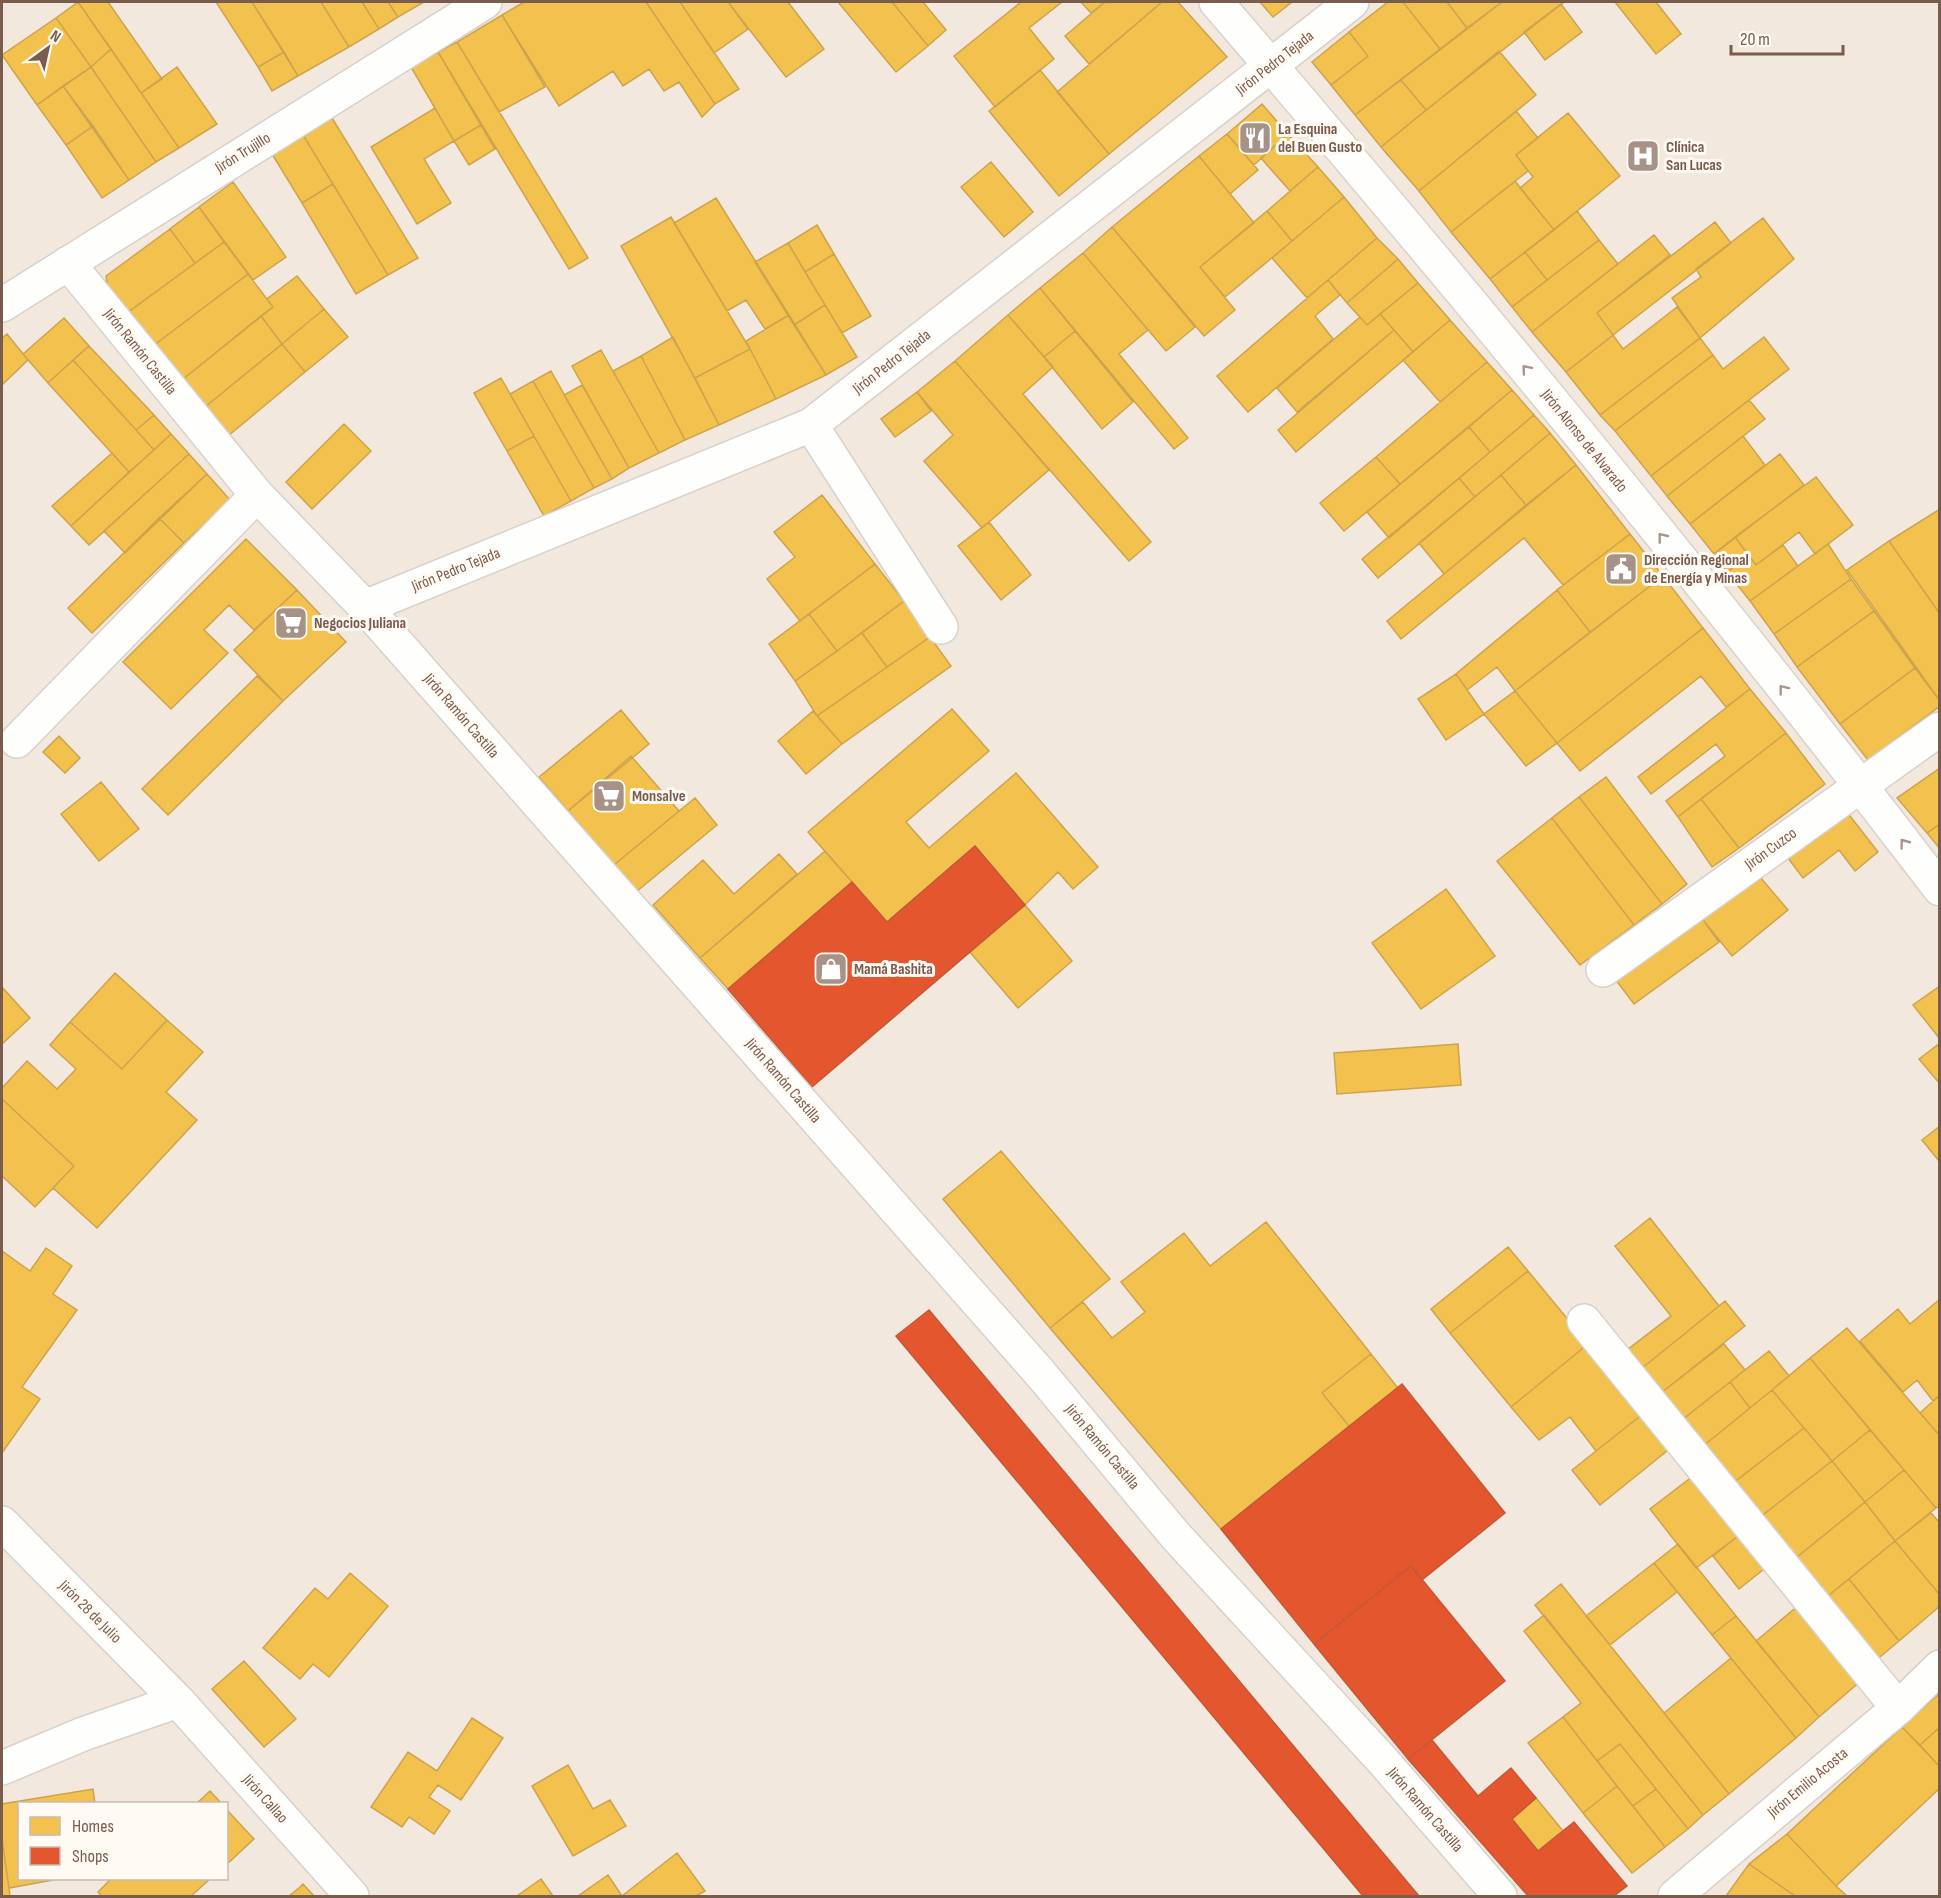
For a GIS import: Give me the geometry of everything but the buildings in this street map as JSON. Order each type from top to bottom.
[{"type":"street","name":"Jirón Trujillo","points":[[2,305],[485,2]]},
{"type":"street","name":"Jirón Alonso de Alvarado","points":[[1216,2],[1536,381],[1860,785],[1940,889]]},
{"type":"street","name":"Jirón Pedro Tejada","points":[[365,607],[811,425],[1352,2]]},
{"type":"street","name":"Jirón Ramón Castilla","points":[[68,263],[257,495],[365,607],[1040,1373],[1176,1535],[1383,1761],[1500,1896]]},
{"type":"street","points":[[811,425],[941,627]]},
{"type":"street","points":[[17,741],[257,495]]},
{"type":"street","name":"Jirón Cuzco","points":[[1603,970],[1940,729]]},
{"type":"street","points":[[1584,1321],[1898,1707]]},
{"type":"street","name":"Jirón 28 de Julio","points":[[2,1523],[178,1701]]},
{"type":"street","name":"Jirón Emilio Acosta","points":[[1675,1896],[1898,1707],[1940,1667]]},
{"type":"street","points":[[2,1768],[82,1734],[178,1701]]},
{"type":"street","name":"Jirón Callao","points":[[178,1701],[352,1896]]},
{"type":"shaded area","points":[[2,2],[1939,2],[1939,1896],[2,1896]]},
{"type":"place","name":"La Esquina del Buen Gusto","points":[[1255,138]]},
{"type":"place","name":"Clínica San Lucas","points":[[1643,156]]},
{"type":"place","name":"Dirección Regional de Energía y Minas","points":[[1621,569]]},
{"type":"place","name":"Negocios Juliana","points":[[291,623]]},
{"type":"place","name":"Monsalve","points":[[609,796]]},
{"type":"place","name":"Mamá Bashita","points":[[831,969]]}]
